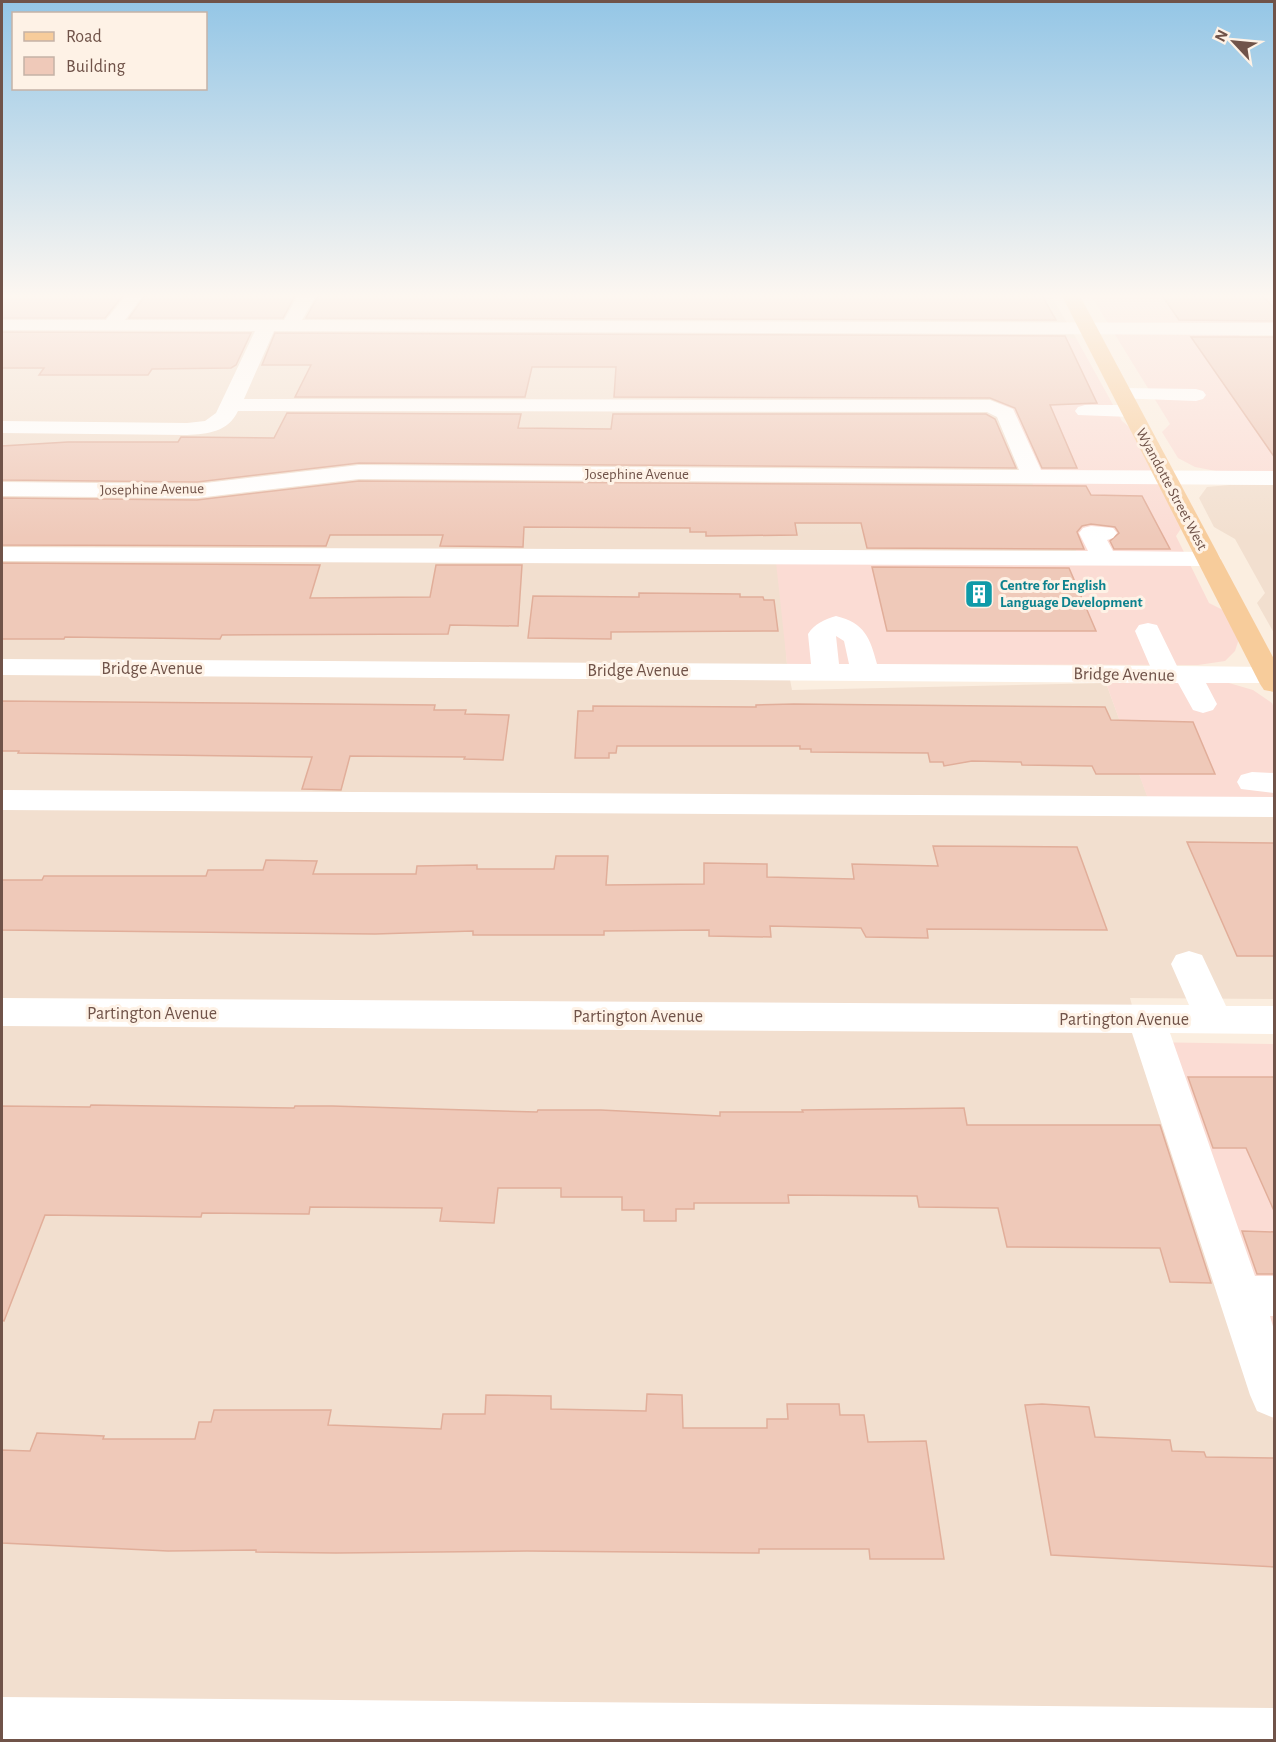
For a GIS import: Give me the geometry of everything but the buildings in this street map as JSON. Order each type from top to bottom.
[{"type":"main road","name":"Wyandotte Street West","points":[[1113,375],[1273,678]]},
{"type":"street","points":[[2,427],[210,428],[225,417],[244,375]]},
{"type":"street","points":[[1085,411],[1158,377]]},
{"type":"street","points":[[1123,395],[1196,395]]},
{"type":"street","points":[[230,405],[990,406],[1006,413],[1033,477]]},
{"type":"street","points":[[1103,455],[1100,467],[1105,477]]},
{"type":"street","name":"Josephine Avenue","points":[[2,489],[197,490],[359,472],[1166,477],[1240,470],[1275,478]]},
{"type":"street","points":[[1104,558],[1091,533],[1105,533]]},
{"type":"street","points":[[2,554],[1209,559]]},
{"type":"street","points":[[825,671],[821,634],[836,624],[856,637],[865,671]]},
{"type":"street","points":[[1149,631],[1177,674],[1203,704]]},
{"type":"street","name":"Bridge Avenue","points":[[2,667],[865,671],[1177,674],[1273,678]]},
{"type":"street","points":[[2,800],[1275,807]]},
{"type":"street","points":[[1180,827],[1275,827]]},
{"type":"street","points":[[1189,964],[1214,1020]]},
{"type":"street","name":"Partington Avenue","points":[[2,1012],[1275,1020]]},
{"type":"street","points":[[1146,1019],[1258,1296],[1275,1395]]},
{"type":"street","points":[[2,1725],[1275,1736]]},
{"type":"shaded area","points":[[2,375],[1031,375],[1080,562],[784,625],[787,664],[792,690],[1106,683],[1152,809],[1274,811],[1274,999],[1130,998],[1142,1042],[1274,1424],[1274,1740],[2,1740]]},
{"type":"shaded area","points":[[989,375],[1097,375],[1122,421],[1134,431],[1182,527],[1176,536],[1209,603],[1225,611],[1239,639],[1235,651],[1225,661],[1198,665],[787,664],[776,562],[1079,562],[1059,487],[1033,485]]},
{"type":"shaded area","points":[[1140,375],[1272,375],[1274,378],[1274,472],[1216,471],[1195,467],[1178,458],[1162,432],[1170,424]]},
{"type":"shaded area","points":[[1274,485],[1274,633],[1257,603],[1265,593],[1235,539],[1214,527],[1199,498],[1207,487]]},
{"type":"shaded area","points":[[1106,683],[1229,683],[1253,690],[1272,703],[1274,708],[1274,811],[1152,810]]},
{"type":"shaded area","points":[[1142,1042],[1274,1044],[1274,1424]]},
{"type":"place","name":"Centre for English Language Development","points":[[979,594]]}]
